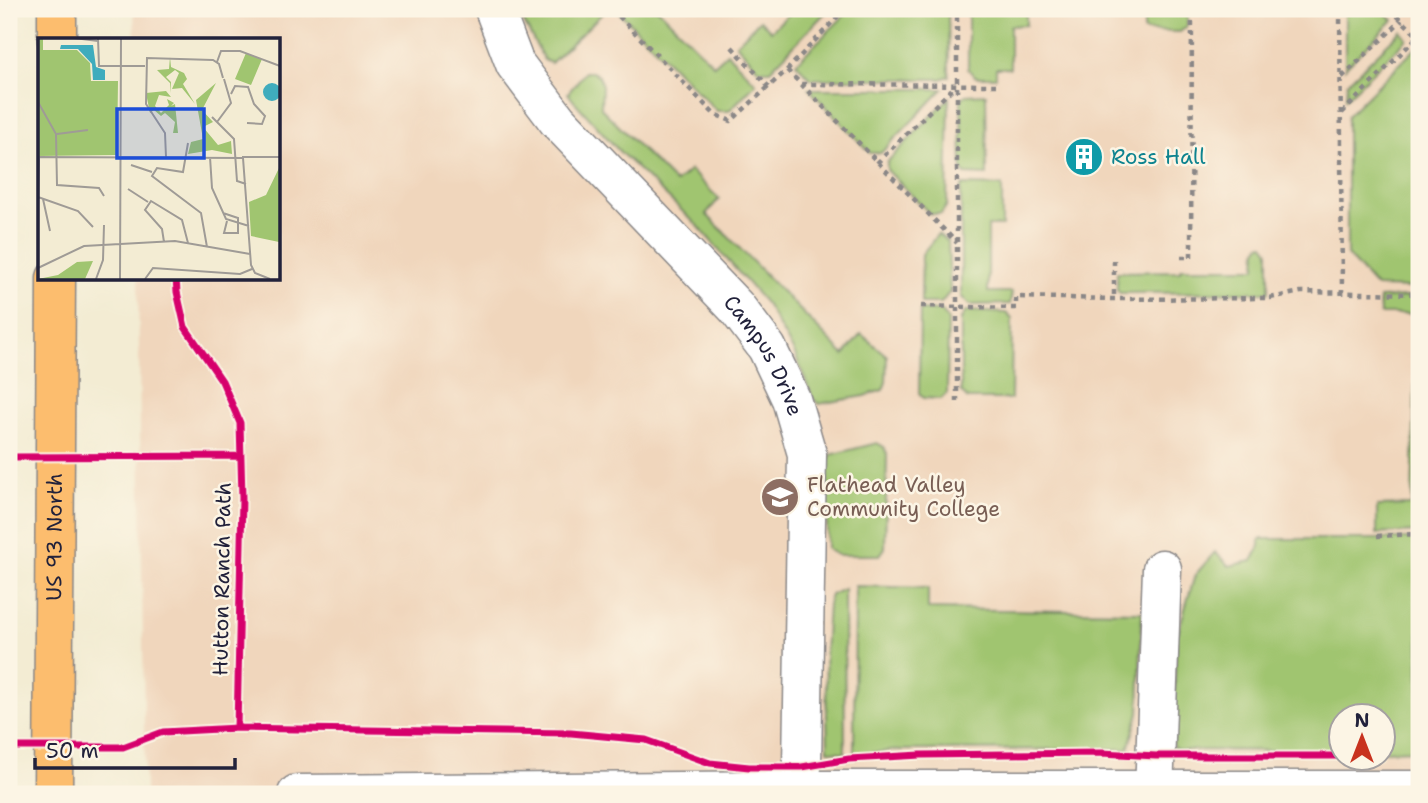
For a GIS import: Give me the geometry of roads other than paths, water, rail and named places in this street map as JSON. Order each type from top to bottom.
[{"type":"main road","points":[[57,9],[57,38]]},
{"type":"main road","name":"US 93 North","points":[[53,794],[56,280]]},
{"type":"street","name":"Campus Drive","points":[[494,9],[515,64],[558,121],[736,307],[767,348],[791,399],[807,454],[802,767],[799,790]]},
{"type":"street","points":[[1154,793],[1162,569]]},
{"type":"street","points":[[297,794],[799,790],[1154,793],[1419,790]]},
{"type":"place","name":"Ross Hall","points":[[1084,157]]},
{"type":"place","name":"Flathead Valley Community College","points":[[780,497]]}]
